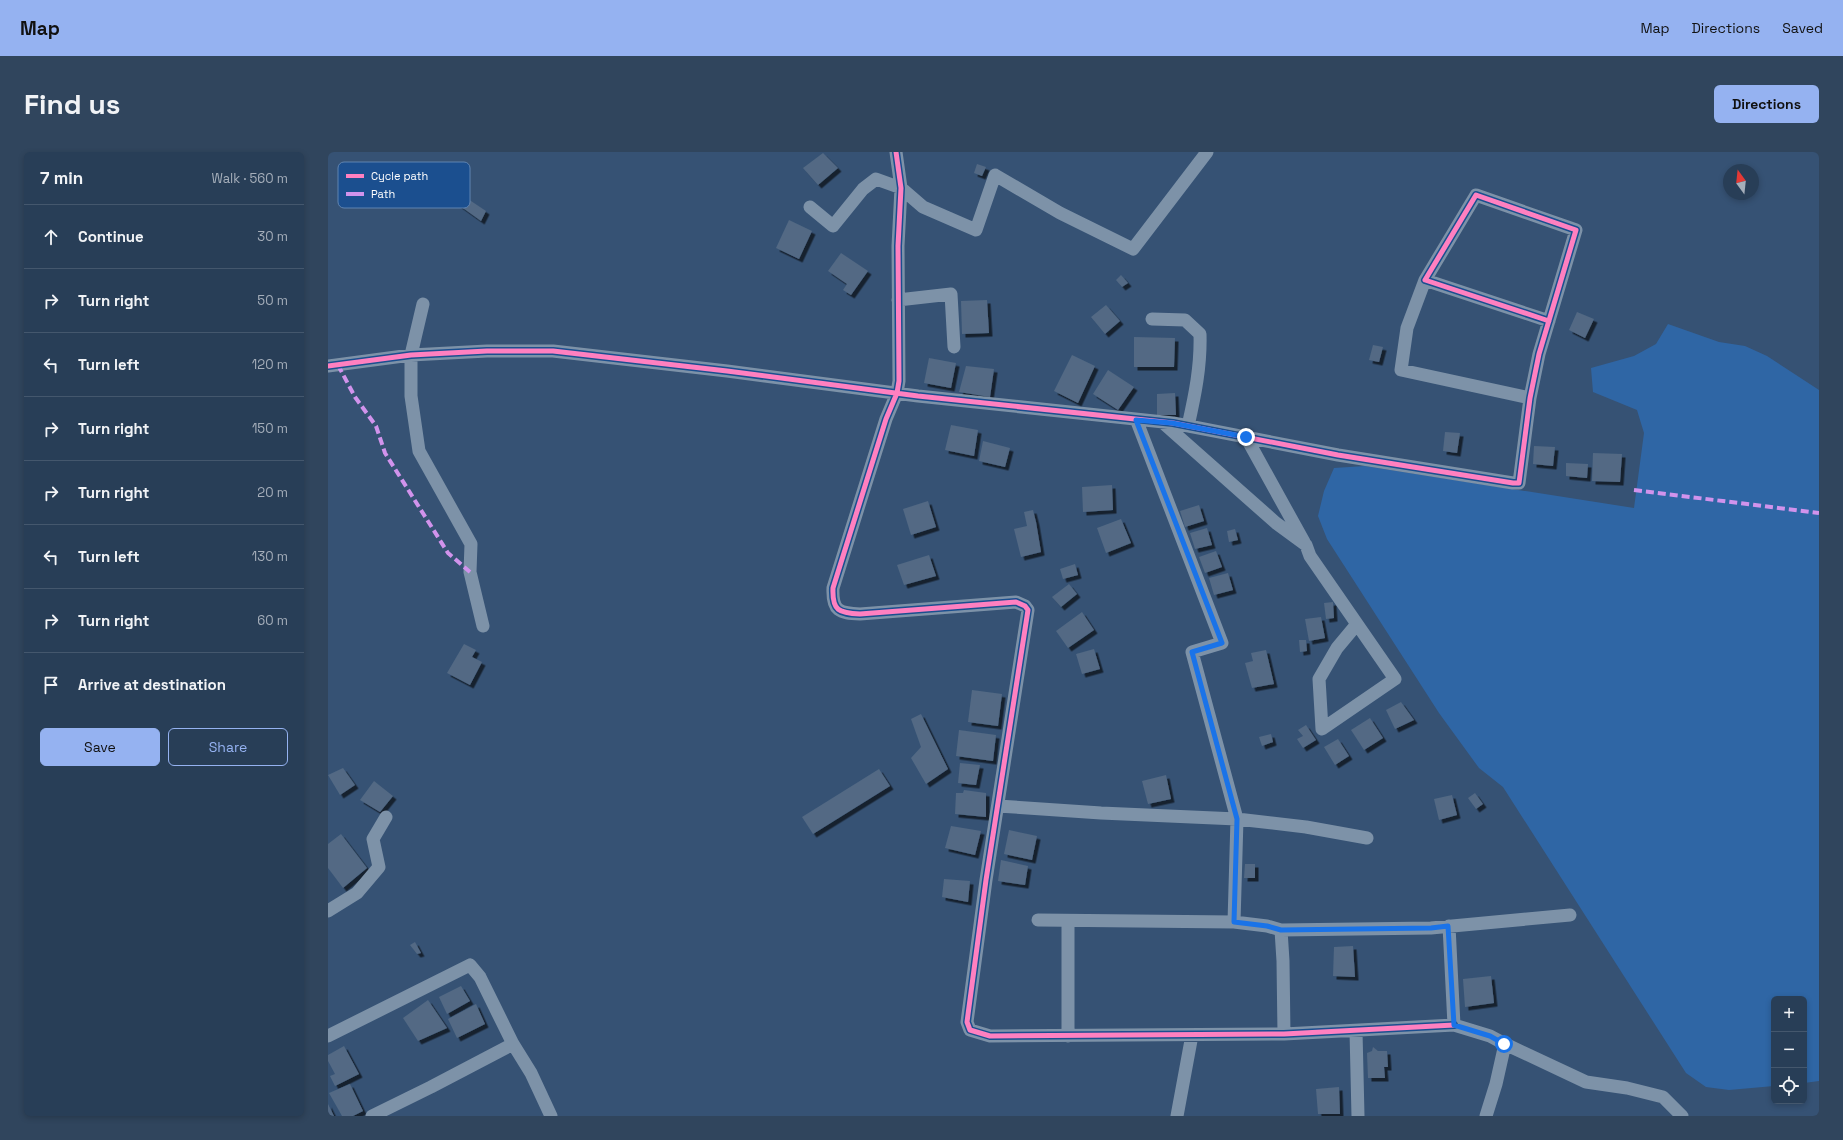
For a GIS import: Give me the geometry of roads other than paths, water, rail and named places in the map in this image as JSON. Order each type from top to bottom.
[{"type":"street","points":[[896,152],[901,188],[898,246],[897,393],[886,419],[832,588],[832,602],[838,609],[846,613],[860,614],[1016,602],[1025,606],[1028,610],[986,880],[966,1022],[970,1030],[990,1036],[1192,1035],[1284,1034],[1454,1025],[1490,1036],[1586,1082],[1627,1088],[1663,1097],[1682,1116]]},
{"type":"street","points":[[810,207],[833,226],[863,189],[876,180],[901,188],[923,207],[976,230],[995,175],[1060,214],[1133,249],[1207,152]]},
{"type":"street","points":[[328,366],[411,355],[487,351],[553,351],[727,371],[897,393],[1162,422],[1338,455],[1519,483],[1530,398],[1539,354],[1576,230],[1476,195],[1424,280],[1407,328],[1401,370],[1530,398]]},
{"type":"street","points":[[1424,280],[1549,321]]},
{"type":"street","points":[[898,300],[951,294],[954,347]]},
{"type":"street","points":[[423,304],[411,355],[411,396],[419,451],[471,544],[470,572],[483,626]]},
{"type":"street","points":[[1152,319],[1185,320],[1200,334],[1201,357],[1197,390],[1188,426]]},
{"type":"street","points":[[1136,420],[1222,643],[1192,652],[1237,819],[1234,922]]},
{"type":"street","points":[[1162,422],[1276,523],[1306,545]]},
{"type":"street","points":[[1246,437],[1306,545],[1310,556],[1357,624],[1395,679],[1322,730],[1319,679],[1338,648],[1357,624]]},
{"type":"street","points":[[998,806],[1100,813],[1237,819],[1306,826],[1367,838]]},
{"type":"street","points":[[328,912],[357,893],[379,867],[372,839],[386,817]]},
{"type":"street","points":[[1038,920],[1234,922],[1267,926],[1281,930],[1431,928],[1570,915]]},
{"type":"street","points":[[1068,920],[1068,1036]]},
{"type":"street","points":[[1448,926],[1454,1025]]},
{"type":"street","points":[[1281,930],[1284,1034]]},
{"type":"street","points":[[328,1036],[470,965],[480,977],[513,1044],[531,1073],[551,1116]]},
{"type":"street","points":[[1356,1031],[1358,1116]]},
{"type":"street","points":[[1177,1116],[1192,1035]]},
{"type":"street","points":[[372,1116],[513,1044]]},
{"type":"street","points":[[1486,1116],[1496,1084],[1504,1044]]}]
